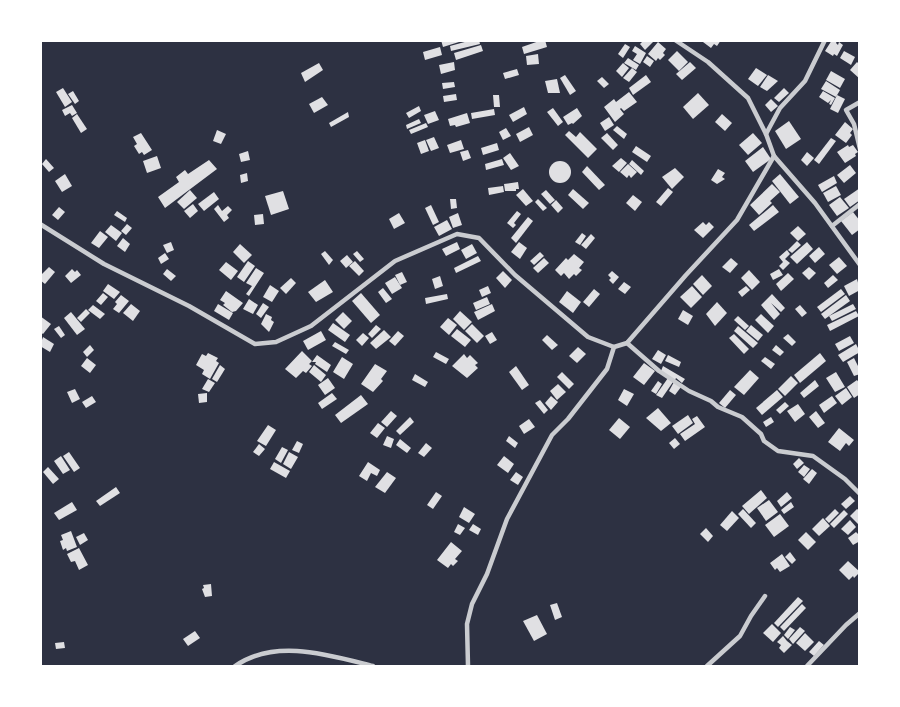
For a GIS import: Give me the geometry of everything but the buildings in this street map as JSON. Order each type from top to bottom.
[{"type":"street","points":[[675,40],[708,62],[748,98],[774,156],[815,203],[860,265]]},
{"type":"street","points":[[766,134],[780,108],[805,81],[825,40]]},
{"type":"street","points":[[860,102],[846,110],[854,124],[860,149]]},
{"type":"street","points":[[40,224],[104,264],[189,306],[255,344],[276,342],[311,326],[395,261],[457,234],[479,238],[588,338],[614,347],[627,343],[737,220],[774,156]]},
{"type":"street","points":[[832,226],[860,204]]},
{"type":"street","points":[[627,343],[659,371],[689,391],[742,417],[761,434],[764,441],[778,451],[813,456],[845,478],[860,494]]},
{"type":"street","points":[[468,666],[467,624],[472,604],[487,574],[507,519],[548,442],[606,369],[614,347]]},
{"type":"street","points":[[707,666],[740,636],[765,596]]},
{"type":"street","points":[[807,666],[860,613]]},
{"type":"street","points":[[235,666],[258,656],[276,652],[300,651],[373,666]]}]
